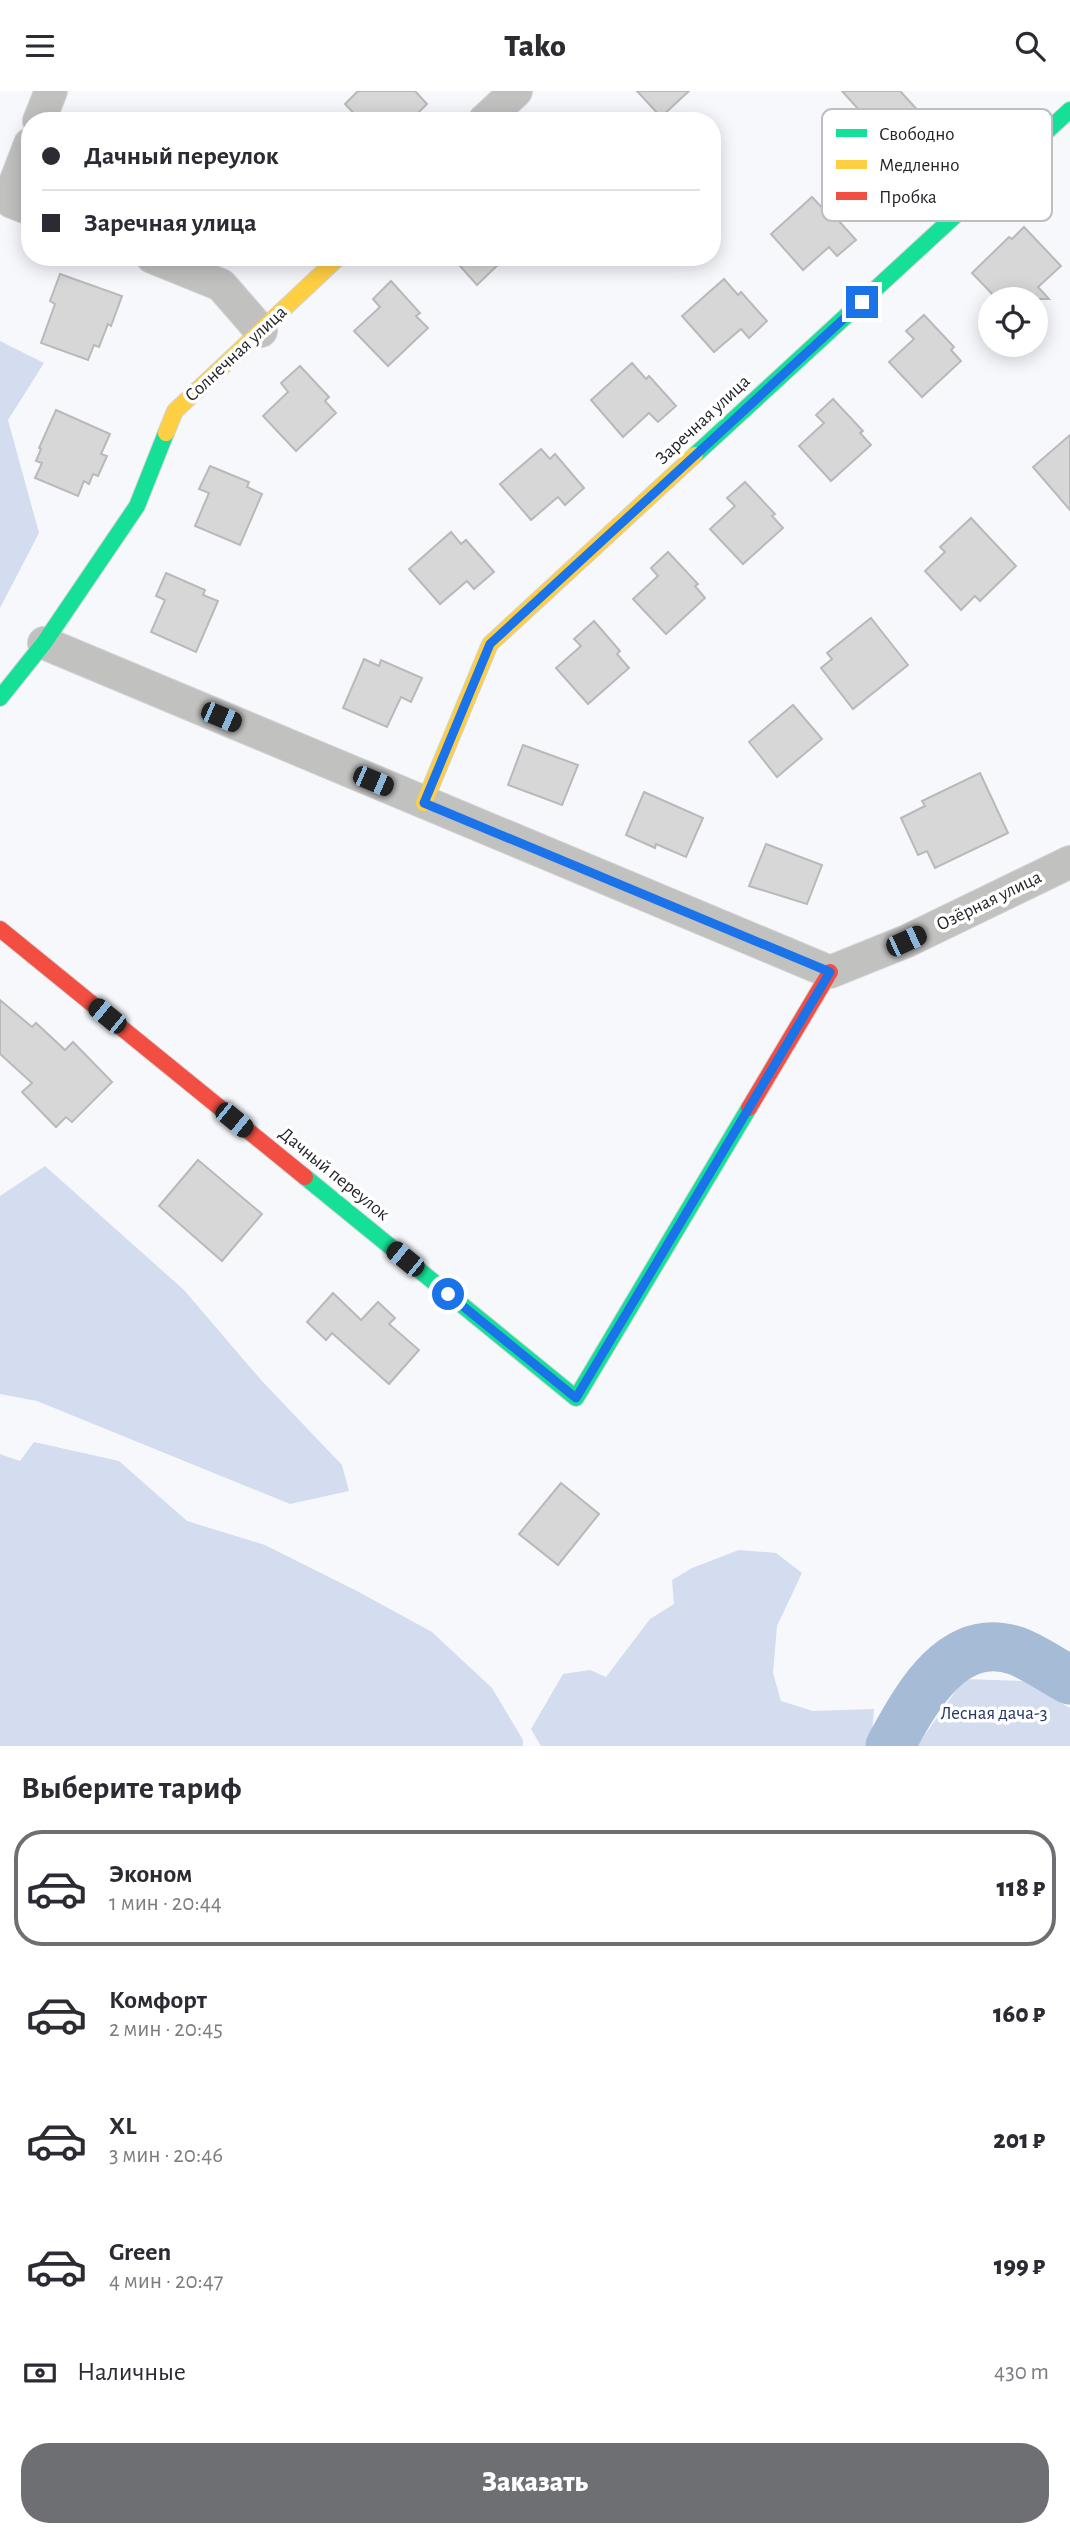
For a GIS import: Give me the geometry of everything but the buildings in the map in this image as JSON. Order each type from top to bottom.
[{"type":"street","points":[[43,112],[51,91]]},
{"type":"street","points":[[494,112],[516,91]]},
{"type":"street","name":"Заречная улица","points":[[1052,127],[1070,110]]},
{"type":"street","points":[[21,167],[10,196],[12,202],[21,206]]},
{"type":"street","name":"Заречная улица","points":[[424,803],[490,644],[949,221]]},
{"type":"street","points":[[174,266],[221,285],[261,331]]},
{"type":"street","name":"Солнечная улица","points":[[0,698],[44,643],[137,506],[175,411],[330,266]]},
{"type":"street","points":[[44,643],[830,972]]},
{"type":"street","name":"Озёрная улица","points":[[830,972],[906,941],[1070,862]]},
{"type":"street","name":"Дачный переулок","points":[[0,929],[576,1398],[830,972]]},
{"type":"green space","points":[[0,341],[44,363],[8,420],[39,533],[0,608]]},
{"type":"green space","points":[[45,1166],[184,1290],[261,1380],[342,1465],[349,1491],[290,1504],[37,1401],[0,1394],[0,1196]]},
{"type":"green space","points":[[34,1442],[119,1461],[187,1521],[265,1545],[432,1632],[492,1688],[523,1740],[523,1746],[0,1746],[0,1454],[20,1461]]},
{"type":"green space","points":[[739,1550],[776,1553],[802,1573],[777,1626],[773,1673],[781,1701],[813,1711],[874,1709],[871,1746],[541,1746],[531,1729],[563,1674],[590,1670],[606,1677],[650,1619],[674,1604],[672,1580],[692,1568]]},
{"type":"green space","name":"Лесная дача-3","points":[[964,1679],[1023,1681],[1070,1708],[1070,1746],[917,1746]]},
{"type":"waterway","points":[[890,1746],[924,1689],[955,1659],[973,1650],[994,1647],[1017,1651],[1070,1680]]},
{"type":"traffic: fast","points":[[1052,127],[1070,110]]},
{"type":"traffic: fast","points":[[695,455],[949,221]]},
{"type":"traffic: fast","points":[[0,698],[44,643],[137,506],[166,433]]},
{"type":"traffic: fast","points":[[305,1177],[576,1398],[749,1108]]},
{"type":"traffic: slow","points":[[166,433],[175,411],[329,266]]},
{"type":"traffic: slow","points":[[424,803],[490,644],[695,455]]},
{"type":"traffic: jam","points":[[0,929],[305,1177]]},
{"type":"traffic: jam","points":[[749,1108],[830,972]]},
{"type":"route","points":[[448,1294],[576,1398],[830,972],[424,803],[490,644],[862,302]]}]
